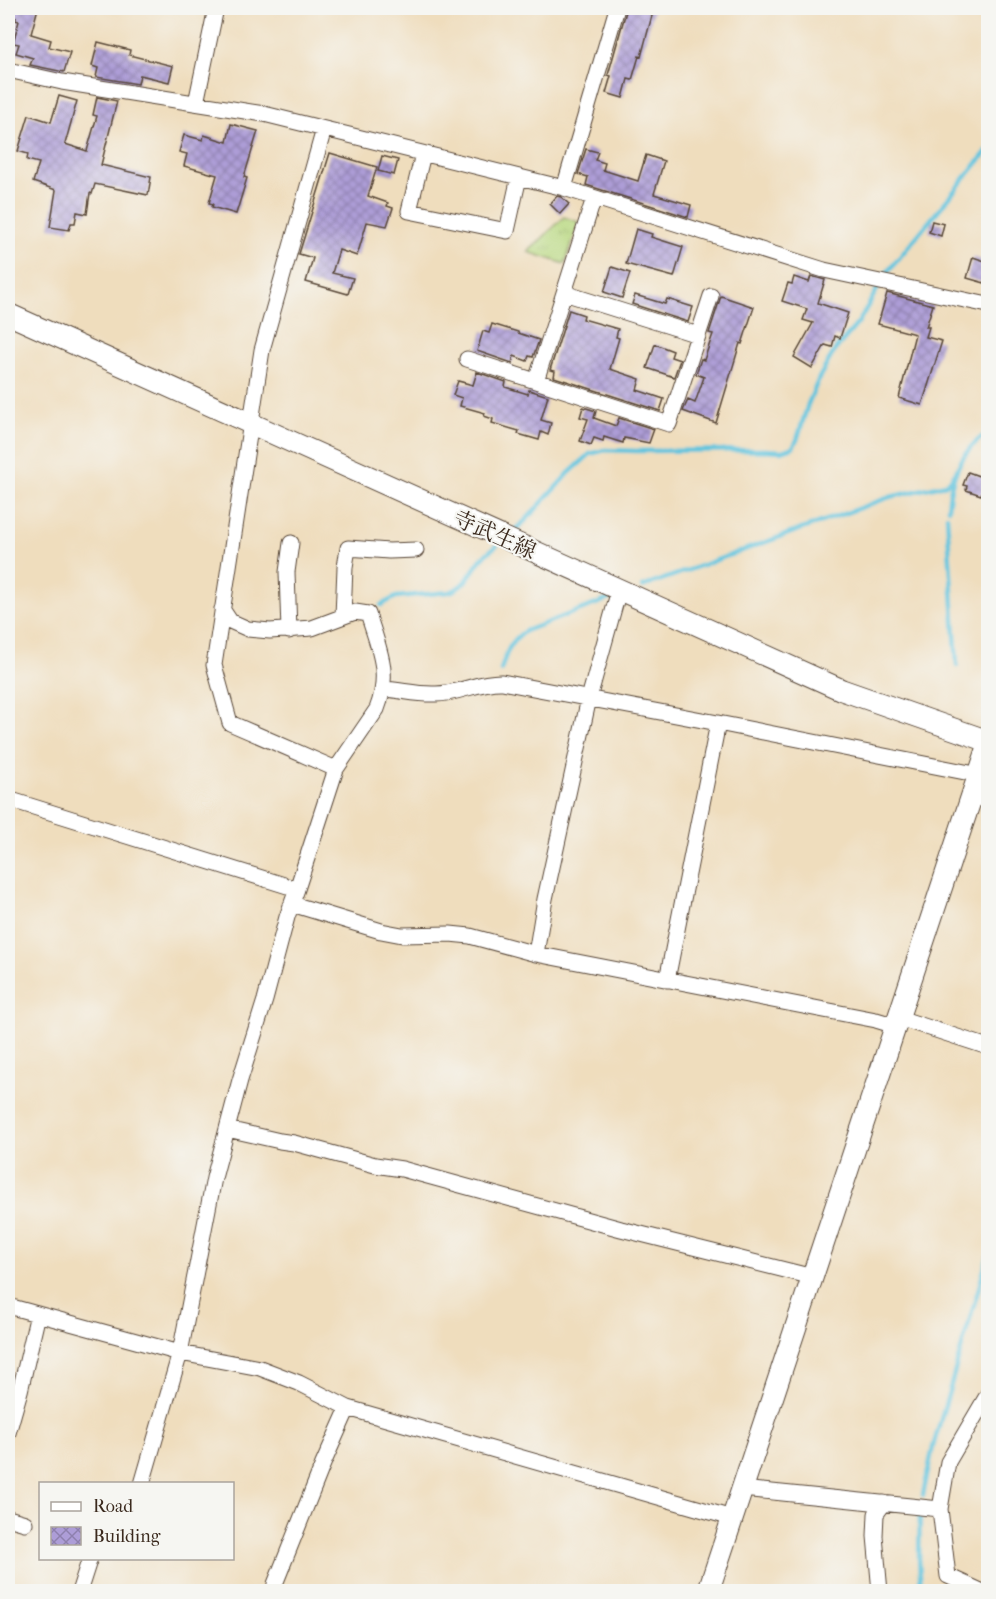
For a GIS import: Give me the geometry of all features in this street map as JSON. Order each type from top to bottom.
[{"type":"main road","name":"寺武生線","points":[[8,314],[842,690],[988,741]]},
{"type":"main road","points":[[708,1592],[988,747]]},
{"type":"street","points":[[196,103],[216,8]]},
{"type":"street","points":[[564,188],[617,8]]},
{"type":"street","points":[[8,70],[136,95],[264,114],[564,188],[824,270],[988,304]]},
{"type":"street","points":[[324,129],[262,350],[214,664],[230,723],[336,769]]},
{"type":"street","points":[[423,154],[409,211],[507,231],[519,177]]},
{"type":"street","points":[[536,381],[594,198]]},
{"type":"street","points":[[564,293],[698,335]]},
{"type":"street","points":[[467,359],[669,424],[711,296]]},
{"type":"street","points":[[289,631],[287,572],[291,543]]},
{"type":"street","points":[[343,616],[348,548],[416,550]]},
{"type":"street","points":[[536,954],[545,899],[589,698],[619,590]]},
{"type":"street","points":[[143,1482],[180,1353],[214,1178],[287,917],[336,769],[377,710],[385,676],[368,614],[355,612],[312,628],[270,631],[248,629],[230,621],[222,609]]},
{"type":"street","points":[[383,689],[436,694],[456,692],[496,682],[589,698],[980,775]]},
{"type":"street","points":[[667,980],[718,723]]},
{"type":"street","points":[[8,799],[297,889]]},
{"type":"street","points":[[292,904],[381,931],[402,935],[470,936],[536,954],[876,1020],[897,1022],[988,1047]]},
{"type":"street","points":[[227,1129],[294,1143],[375,1165],[402,1168],[621,1229],[813,1277]]},
{"type":"street","points":[[8,1305],[180,1353],[260,1368],[299,1383],[348,1408],[732,1518]]},
{"type":"street","points":[[8,1433],[38,1314]]},
{"type":"street","points":[[983,1592],[948,1576],[940,1509],[948,1462],[988,1394]]},
{"type":"street","points":[[274,1592],[275,1584],[322,1464],[348,1408]]},
{"type":"street","points":[[742,1488],[940,1509]]},
{"type":"street","points":[[880,1592],[875,1536],[876,1514],[884,1503]]},
{"type":"street","points":[[8,1518],[25,1523]]},
{"type":"street","points":[[79,1592],[89,1560]]},
{"type":"green space","points":[[564,217],[579,222],[565,264],[528,252]]},
{"type":"building","points":[[8,8],[38,8],[31,34],[51,40],[49,47],[70,52],[64,72],[30,65],[33,58],[16,53],[19,44],[13,43],[19,21],[8,15]]},
{"type":"building","points":[[627,8],[654,8],[641,57],[639,56],[632,80],[628,79],[623,98],[606,93],[611,76],[608,75]]},
{"type":"building","points":[[98,42],[130,50],[129,55],[173,66],[169,82],[140,75],[138,84],[96,77],[98,68],[92,66]]},
{"type":"building","points":[[59,96],[77,101],[65,144],[87,151],[97,116],[93,115],[97,97],[117,101],[101,165],[151,177],[148,195],[95,184],[92,194],[90,193],[87,214],[77,212],[75,223],[71,223],[69,230],[50,227],[56,190],[33,182],[39,163],[27,160],[28,154],[18,151],[29,115],[51,122]]},
{"type":"building","points":[[231,124],[258,131],[236,214],[212,207],[213,204],[209,203],[217,175],[184,166],[187,154],[179,152],[184,135],[203,140],[204,135],[227,142]]},
{"type":"building","points":[[586,149],[598,152],[595,160],[605,163],[603,170],[638,181],[646,155],[664,161],[654,194],[691,205],[688,217],[586,185],[588,177],[578,174]]},
{"type":"building","points":[[330,153],[377,167],[368,196],[388,203],[387,206],[393,208],[387,226],[367,222],[357,256],[339,250],[332,273],[353,278],[348,294],[306,282],[313,258],[299,254]]},
{"type":"building","points":[[382,156],[398,160],[394,175],[378,171]]},
{"type":"building","points":[[557,196],[569,204],[560,214],[550,204]]},
{"type":"building","points":[[932,221],[944,224],[941,236],[929,232]]},
{"type":"building","points":[[636,229],[652,234],[651,237],[683,247],[674,277],[626,264]]},
{"type":"building","points":[[973,257],[988,262],[988,284],[967,278]]},
{"type":"building","points":[[612,267],[630,273],[622,298],[604,292]]},
{"type":"building","points":[[811,276],[825,280],[818,303],[848,313],[840,338],[835,336],[832,347],[825,345],[812,368],[794,357],[813,323],[803,320],[807,309],[782,301],[788,283],[792,284],[794,277],[809,282]]},
{"type":"building","points":[[887,293],[933,305],[926,327],[929,327],[926,337],[942,341],[922,405],[899,398],[915,334],[878,324]]},
{"type":"building","points":[[635,295],[665,304],[667,299],[693,307],[688,322],[632,304]]},
{"type":"building","points":[[721,296],[754,307],[742,344],[740,343],[716,423],[683,411],[688,400],[695,403],[704,377],[696,374],[701,359],[704,360],[713,334],[709,333]]},
{"type":"building","points":[[569,310],[584,315],[583,319],[618,329],[616,337],[619,338],[610,369],[640,379],[637,390],[664,399],[660,411],[554,377],[555,371],[550,370]]},
{"type":"building","points":[[492,324],[539,340],[533,357],[529,356],[527,361],[514,356],[512,363],[477,351],[483,331],[489,333]]},
{"type":"building","points":[[655,344],[673,351],[671,357],[680,360],[674,377],[647,368]]},
{"type":"building","points":[[477,372],[506,382],[505,387],[528,394],[529,390],[548,396],[541,420],[551,423],[548,435],[541,432],[539,440],[518,434],[519,431],[492,423],[493,419],[484,416],[485,413],[460,406],[462,398],[453,395],[458,381],[473,385]]},
{"type":"building","points":[[583,407],[596,411],[594,418],[616,426],[619,418],[654,429],[649,443],[624,438],[623,443],[604,437],[603,441],[594,438],[591,445],[580,441],[588,419],[580,417]]},
{"type":"building","points":[[968,472],[987,479],[981,495],[966,490],[967,486],[963,485]]},
{"type":"waterway","points":[[885,275],[988,150]]},
{"type":"waterway","points":[[511,533],[590,454],[605,450],[782,451],[793,447],[820,376],[835,350],[858,323],[878,288]]},
{"type":"waterway","points":[[948,509],[954,476],[964,456],[988,433]]},
{"type":"waterway","points":[[642,587],[890,497],[946,484],[955,473]]},
{"type":"waterway","points":[[947,516],[957,665]]},
{"type":"waterway","points":[[381,605],[396,597],[455,590],[470,575],[481,559],[497,545]]},
{"type":"waterway","points":[[501,670],[509,648],[525,631],[609,599]]},
{"type":"waterway","points":[[923,1495],[933,1447],[988,1256]]},
{"type":"waterway","points":[[920,1513],[921,1592]]}]
